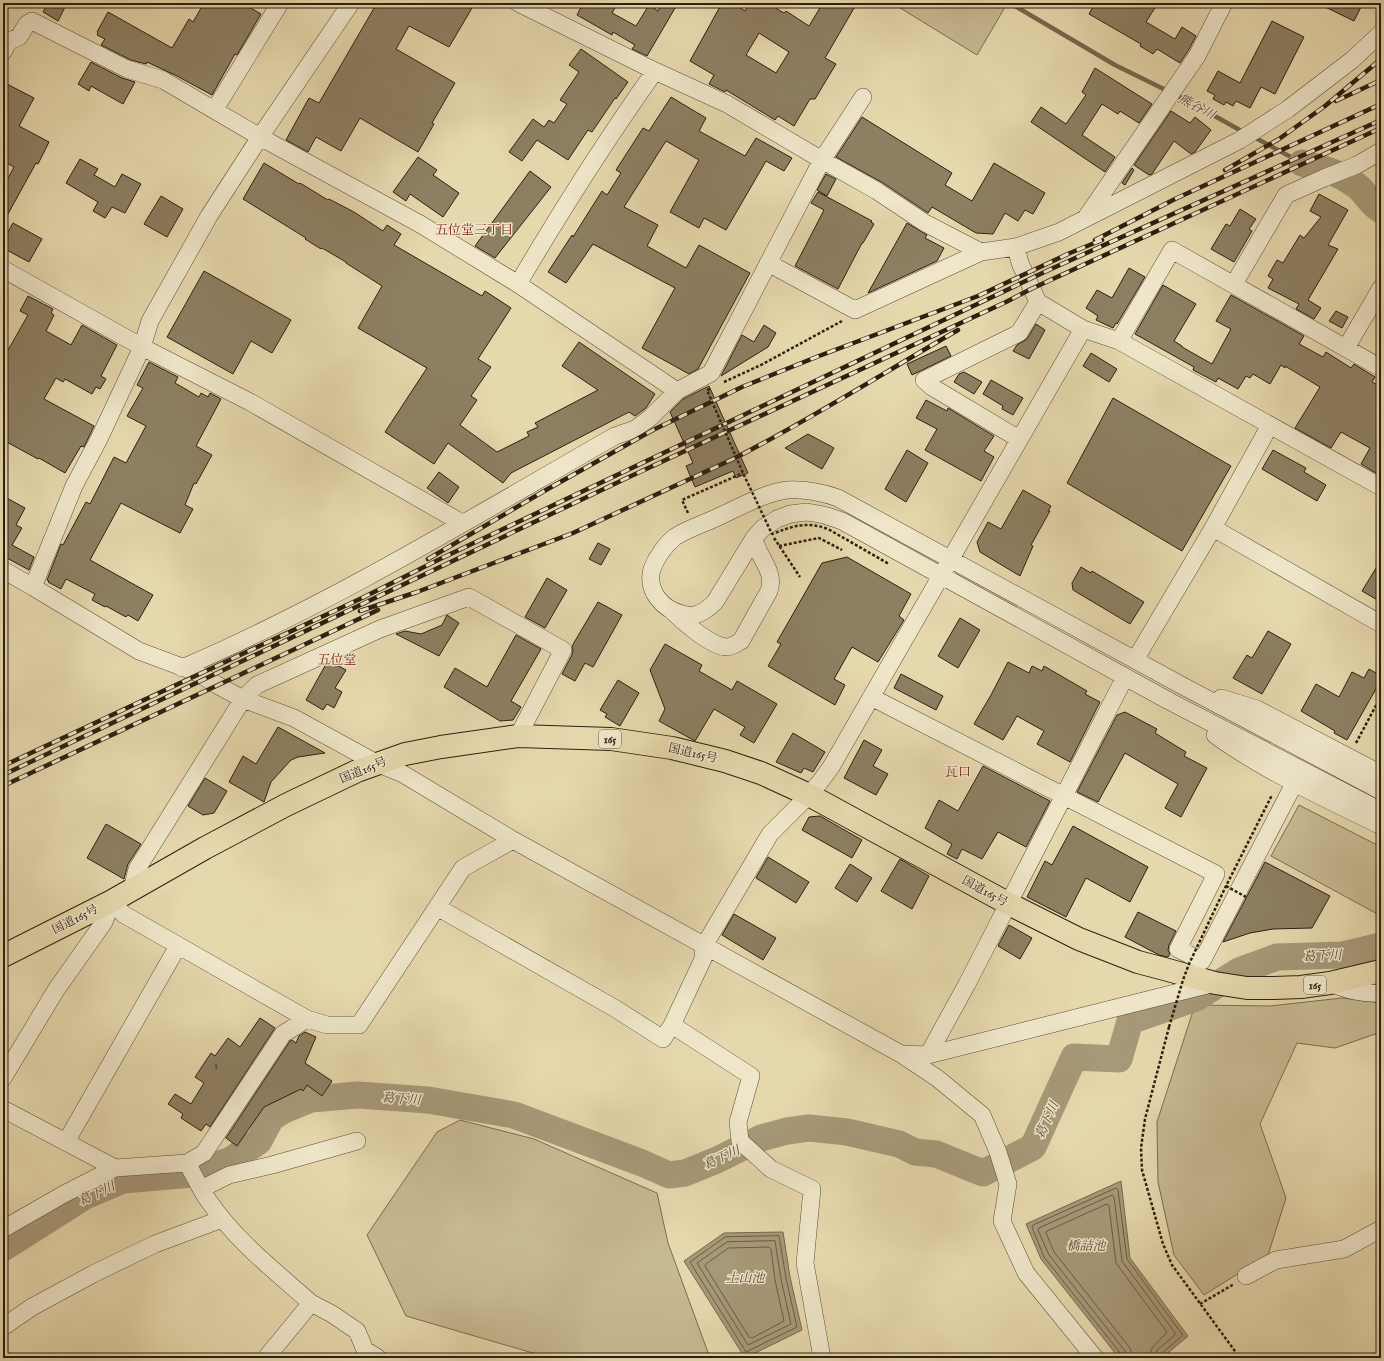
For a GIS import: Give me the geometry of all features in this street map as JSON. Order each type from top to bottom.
[{"type":"highway","name":"国道165号","points":[[3,956],[112,901],[205,848],[286,805],[357,771],[405,754],[434,748],[518,736],[611,739],[672,748],[725,761],[761,773],[809,795],[1009,904],[1079,939],[1138,962],[1215,983],[1247,988],[1301,987],[1330,983],[1381,971]]},
{"type":"street","points":[[215,109],[280,3]]},
{"type":"street","points":[[33,587],[74,486],[142,347],[150,321],[209,216],[260,137],[351,3]]},
{"type":"street","points":[[518,3],[655,71],[727,104],[877,191],[925,223],[981,252]]},
{"type":"street","points":[[1086,217],[1197,56],[1224,3]]},
{"type":"street","points":[[5,44],[19,37],[27,24],[32,21],[127,69],[163,80],[215,109],[260,137],[420,224],[518,284],[677,391]]},
{"type":"street","points":[[768,263],[855,310],[981,252],[1016,247],[1059,232],[1240,140],[1288,109],[1352,60],[1381,33]]},
{"type":"street","points":[[518,284],[562,209],[596,156],[655,71]]},
{"type":"street","points":[[182,668],[215,654],[376,573],[615,436],[636,429],[650,418],[677,391],[711,373],[822,160],[863,97]]},
{"type":"street","points":[[1234,284],[1286,195],[1357,165],[1381,151]]},
{"type":"street","points":[[1016,247],[1020,263],[1038,302],[1083,329],[1119,341],[1381,487]]},
{"type":"street","points":[[1119,341],[1172,250],[1381,368]]},
{"type":"street","points":[[3,269],[142,347],[250,402],[462,524]]},
{"type":"street","points":[[1346,348],[1381,288]]},
{"type":"street","points":[[1019,440],[932,387],[924,380],[1019,333],[1038,302]]},
{"type":"street","points":[[437,907],[616,1009],[663,1039],[672,1025],[704,959],[704,946],[770,834],[809,795],[830,767],[951,560],[1083,329]]},
{"type":"street","points":[[1135,660],[1213,528],[1270,425]]},
{"type":"street","points":[[754,538],[756,548],[769,571],[771,584],[769,591],[741,641],[735,645],[727,647],[719,645],[693,630],[662,604],[655,595],[651,582],[652,570],[657,559],[675,538],[688,530],[770,494],[787,490],[824,492],[838,498],[1181,685],[1381,791]]},
{"type":"street","points":[[673,612],[694,616],[708,609],[715,602],[754,538],[763,528],[777,519],[790,514],[807,512],[824,515],[842,521],[941,577],[1169,701],[1314,778],[1381,811]]},
{"type":"street","points":[[1213,528],[1381,624]]},
{"type":"street","points":[[3,570],[139,651],[198,673],[243,699],[294,718],[376,764],[403,774],[513,840],[901,1054],[937,1078],[982,1115],[998,1152],[1008,1184],[1002,1221],[1026,1273],[1095,1358]]},
{"type":"street","points":[[132,890],[137,869],[243,699],[257,685],[380,629],[469,597],[564,650],[518,736]]},
{"type":"street","points":[[928,1055],[1009,904],[1126,677]]},
{"type":"street","points":[[1181,685],[1257,709],[1381,774]]},
{"type":"street","points":[[871,697],[1216,874],[1178,949],[1202,962],[1295,782]]},
{"type":"street","points":[[1169,701],[1235,750],[1381,826]]},
{"type":"street","points":[[3,1078],[56,990],[104,922],[112,901],[123,914],[308,1019],[327,1025],[359,1025],[463,868],[513,840]]},
{"type":"street","points":[[66,1142],[178,946]]},
{"type":"street","points":[[901,1054],[928,1055],[1215,983]]},
{"type":"street","points":[[1330,983],[1348,990],[1366,994],[1381,993]]},
{"type":"street","points":[[3,1228],[115,1168],[187,1163],[204,1153],[283,1034],[308,1019]]},
{"type":"street","points":[[672,1025],[751,1076],[738,1122],[740,1141],[771,1169],[812,1189],[805,1263],[822,1358]]},
{"type":"street","points":[[3,1109],[115,1168]]},
{"type":"street","points":[[202,1189],[229,1175],[272,1165],[358,1141]]},
{"type":"street","points":[[187,1163],[207,1199],[242,1242],[311,1304],[332,1314],[357,1331],[364,1350],[378,1358]]},
{"type":"street","points":[[3,1327],[32,1307],[93,1274],[155,1244],[222,1219]]},
{"type":"street","points":[[1246,1276],[1276,1260],[1344,1249],[1381,1229]]},
{"type":"street","points":[[266,1358],[311,1304]]},
{"type":"path","points":[[723,383],[761,365],[839,323],[855,310]]},
{"type":"path","points":[[717,386],[707,390],[743,473],[778,546],[800,577]]},
{"type":"path","points":[[688,513],[682,500],[743,473]]},
{"type":"path","points":[[772,534],[794,526],[818,526],[828,529],[889,564]]},
{"type":"path","points":[[778,546],[819,538],[842,550]]},
{"type":"path","points":[[1348,756],[1381,696]]},
{"type":"path","points":[[1240,1358],[1172,1265],[1163,1244],[1142,1170],[1141,1148],[1145,1119],[1188,964],[1272,795]]},
{"type":"path","points":[[1226,886],[1246,897]]},
{"type":"path","points":[[1200,1304],[1246,1276]]},
{"type":"shaded area","points":[[892,3],[999,3],[1005,7],[977,55]]},
{"type":"shaded area","points":[[1299,805],[1381,847],[1381,916],[1271,856]]},
{"type":"shaded area","points":[[1342,998],[1381,1003],[1381,1032],[1335,1048],[1297,1043],[1260,1124],[1286,1198],[1268,1255],[1204,1295],[1174,1255],[1158,1182],[1157,1122],[1195,1005],[1270,1006]]},
{"type":"shaded area","points":[[460,1120],[534,1139],[657,1193],[668,1243],[710,1358],[550,1358],[406,1316],[367,1235],[437,1132]]},
{"type":"water","name":"橋詰池","points":[[1121,1181],[1130,1258],[1188,1336],[1162,1358],[1119,1358],[1041,1259],[1026,1224]]},
{"type":"water","name":"土山池","points":[[783,1232],[790,1277],[802,1330],[745,1358],[684,1261],[724,1233]]},
{"type":"building","points":[[48,3],[57,3],[65,7],[58,21],[43,12]]},
{"type":"building","points":[[204,3],[235,3],[241,6],[242,3],[261,14],[237,55],[235,54],[212,95],[147,62],[146,64],[131,60],[101,45],[105,39],[97,35],[97,32],[108,12],[172,48],[189,19],[193,22]]},
{"type":"building","points":[[377,3],[475,3],[449,47],[409,26],[396,49],[455,83],[432,123],[434,124],[418,152],[360,118],[341,151],[316,137],[308,152],[286,140],[309,98],[319,103]]},
{"type":"building","points":[[583,3],[618,3],[612,13],[636,26],[649,5],[658,11],[662,3],[678,3],[647,56],[632,49],[635,45],[613,32],[612,35],[577,15]]},
{"type":"building","points":[[722,3],[732,3],[745,11],[750,3],[767,3],[784,13],[786,11],[809,26],[823,3],[857,3],[825,58],[836,64],[815,99],[810,99],[794,126],[778,116],[775,120],[726,90],[725,92],[709,84],[714,75],[690,61]],"holes":[[[759,33],[789,52],[776,73],[746,55]]]},
{"type":"building","points":[[1095,3],[1158,3],[1146,22],[1175,39],[1182,27],[1196,36],[1180,63],[1157,49],[1153,54],[1140,46],[1141,44],[1089,14]]},
{"type":"building","points":[[1317,3],[1363,3],[1354,21]]},
{"type":"building","points":[[1272,21],[1304,37],[1275,94],[1261,87],[1250,108],[1236,101],[1233,106],[1226,102],[1224,105],[1213,99],[1215,95],[1207,91],[1218,71],[1240,83]]},
{"type":"building","points":[[581,49],[628,82],[616,99],[615,98],[592,132],[588,130],[568,160],[537,140],[522,161],[509,152],[533,119],[544,127],[549,120],[554,123],[567,104],[560,100],[579,72],[569,65]]},
{"type":"building","points":[[91,62],[122,78],[135,82],[123,104],[91,86],[89,91],[78,84]]},
{"type":"building","points":[[1095,68],[1152,104],[1139,123],[1120,111],[1118,114],[1102,104],[1082,135],[1115,157],[1105,172],[1031,122],[1041,107],[1066,124],[1086,95],[1082,92]]},
{"type":"building","points":[[3,82],[34,98],[19,126],[49,142],[38,164],[36,163],[3,223],[3,188],[14,167],[3,161]]},
{"type":"building","points":[[671,97],[706,118],[699,131],[745,156],[756,138],[792,158],[784,171],[766,161],[726,230],[704,218],[699,228],[670,212],[699,160],[666,141],[624,207],[658,225],[647,246],[686,268],[699,245],[750,273],[698,369],[689,374],[642,348],[675,288],[593,244],[566,283],[548,272],[572,235],[573,237],[602,191],[607,195],[621,173],[616,170],[643,128],[649,131]]},
{"type":"building","points":[[1171,111],[1190,123],[1195,117],[1211,130],[1195,152],[1191,154],[1174,141],[1152,174],[1149,175],[1134,165]]},
{"type":"building","points":[[862,117],[952,173],[945,185],[972,201],[994,163],[1045,193],[1033,214],[1025,210],[1018,221],[1005,213],[993,234],[976,233],[932,207],[928,213],[883,183],[836,157]]},
{"type":"building","points":[[418,157],[437,170],[433,175],[459,193],[443,217],[410,194],[406,201],[393,192]]},
{"type":"building","points":[[80,159],[98,169],[94,175],[115,187],[122,174],[141,184],[125,213],[112,207],[105,218],[93,211],[98,202],[66,183]]},
{"type":"building","points":[[264,163],[328,200],[329,199],[354,212],[383,231],[387,225],[401,234],[394,245],[482,296],[485,291],[511,308],[478,359],[491,367],[471,396],[477,400],[460,425],[497,452],[529,436],[527,432],[538,427],[535,423],[598,390],[562,366],[579,342],[655,394],[646,408],[635,416],[629,412],[511,473],[503,483],[448,443],[434,464],[385,432],[427,368],[358,328],[382,286],[346,262],[322,248],[321,249],[243,199]]},
{"type":"building","points":[[1132,168],[1134,170],[1125,185],[1122,183]]},
{"type":"building","points":[[530,171],[551,187],[495,258],[475,246]]},
{"type":"building","points":[[826,174],[836,179],[827,196],[817,190]]},
{"type":"building","points":[[818,192],[872,221],[871,222],[874,224],[862,243],[838,289],[795,266],[824,210],[811,203]]},
{"type":"building","points":[[1319,194],[1348,210],[1328,245],[1338,249],[1308,300],[1321,308],[1314,319],[1296,309],[1299,304],[1268,288],[1273,279],[1268,276],[1277,260],[1283,263],[1300,235],[1304,238],[1321,217],[1310,211]]},
{"type":"building","points":[[161,196],[183,209],[167,237],[144,224]]},
{"type":"building","points":[[1240,209],[1256,219],[1249,229],[1252,231],[1234,262],[1211,249],[1226,224],[1230,226]]},
{"type":"building","points":[[13,223],[42,239],[29,262],[3,248],[3,241]]},
{"type":"building","points":[[907,223],[927,235],[925,238],[944,248],[937,261],[868,293]]},
{"type":"building","points":[[1129,268],[1145,277],[1117,324],[1116,323],[1113,328],[1096,320],[1098,316],[1086,308],[1097,290],[1112,298]]},
{"type":"building","points":[[204,271],[291,320],[272,353],[251,341],[233,374],[167,337]]},
{"type":"building","points":[[1163,285],[1196,304],[1174,341],[1212,364],[1231,329],[1216,321],[1231,295],[1304,336],[1299,344],[1323,357],[1326,352],[1351,368],[1354,364],[1375,377],[1372,382],[1381,387],[1381,476],[1361,464],[1370,448],[1341,432],[1331,448],[1295,428],[1320,387],[1285,366],[1285,368],[1281,365],[1270,384],[1253,374],[1250,378],[1246,376],[1238,389],[1218,378],[1216,382],[1193,370],[1194,367],[1135,334]]},
{"type":"building","points":[[28,296],[53,309],[51,313],[54,315],[46,331],[71,345],[82,325],[117,345],[101,376],[106,379],[100,389],[96,387],[92,394],[65,379],[63,382],[56,378],[44,399],[94,426],[84,447],[81,446],[65,473],[3,440],[3,359],[28,315],[20,311]]},
{"type":"building","points":[[1336,311],[1348,317],[1342,328],[1329,321]]},
{"type":"building","points":[[1036,324],[1045,330],[1029,359],[1013,351],[1017,345],[1027,339]]},
{"type":"building","points":[[764,325],[776,333],[768,347],[721,376],[742,335],[754,342]]},
{"type":"building","points":[[946,346],[951,356],[912,375],[907,364]]},
{"type":"building","points":[[1091,353],[1117,369],[1109,382],[1083,366]]},
{"type":"building","points":[[149,362],[178,377],[175,383],[199,397],[201,393],[208,397],[210,393],[221,399],[196,446],[212,455],[196,484],[194,483],[185,505],[193,509],[180,533],[121,503],[90,560],[153,595],[138,621],[128,615],[126,617],[92,600],[95,594],[66,579],[61,589],[47,580],[61,544],[63,545],[86,502],[90,504],[114,457],[126,463],[146,426],[127,416],[143,388],[137,385]]},
{"type":"building","points":[[964,372],[982,382],[974,394],[954,382],[959,374]]},
{"type":"building","points":[[991,380],[1023,398],[1013,415],[1002,409],[1003,406],[983,394]]},
{"type":"building","points":[[709,386],[748,473],[736,478],[733,471],[695,487],[686,466],[693,463],[670,412],[683,399]]},
{"type":"building","points":[[1113,398],[1231,466],[1182,551],[1067,483]]},
{"type":"building","points":[[926,400],[947,411],[948,408],[994,436],[984,451],[994,457],[981,481],[925,450],[937,429],[916,418]]},
{"type":"building","points":[[808,434],[834,448],[822,469],[785,448]]},
{"type":"building","points":[[907,450],[928,463],[906,502],[885,489]]},
{"type":"building","points":[[1273,450],[1306,468],[1304,472],[1326,485],[1317,501],[1262,469]]},
{"type":"building","points":[[439,472],[459,487],[448,503],[427,488]]},
{"type":"building","points":[[1023,490],[1051,506],[1048,511],[1050,511],[1031,545],[1033,546],[1020,576],[980,552],[977,542],[988,522],[1001,529]]},
{"type":"building","points":[[3,496],[25,508],[16,525],[22,528],[12,545],[34,557],[29,570],[5,557],[3,560]]},
{"type":"building","points":[[598,543],[610,549],[601,565],[589,559]]},
{"type":"building","points":[[847,557],[911,594],[899,616],[904,620],[878,662],[852,647],[834,679],[845,685],[835,705],[768,666],[781,644],[777,642],[822,563]]},
{"type":"building","points":[[1381,560],[1381,602],[1362,591]]},
{"type":"building","points":[[1081,567],[1091,573],[1092,571],[1144,602],[1130,624],[1073,590],[1072,583]]},
{"type":"building","points":[[547,578],[567,590],[545,628],[525,617]]},
{"type":"building","points":[[598,602],[622,615],[593,667],[585,663],[575,681],[562,674],[572,655],[572,646]]},
{"type":"building","points":[[447,615],[459,623],[439,656],[396,634],[405,631],[421,634],[442,625]]},
{"type":"building","points":[[960,618],[980,630],[958,668],[938,656]]},
{"type":"building","points":[[1268,631],[1291,644],[1262,694],[1233,678],[1247,655],[1252,658]]},
{"type":"building","points":[[516,635],[541,649],[511,701],[521,707],[513,720],[500,721],[444,687],[455,668],[487,687]]},
{"type":"building","points":[[665,644],[702,665],[699,671],[732,690],[737,681],[777,704],[754,743],[740,735],[745,727],[714,709],[695,741],[659,721],[665,709],[650,670]]},
{"type":"building","points":[[331,662],[346,670],[335,688],[342,692],[334,708],[327,704],[323,710],[306,700],[326,664]]},
{"type":"building","points":[[1008,662],[1029,673],[1032,666],[1042,671],[1044,666],[1087,691],[1085,694],[1100,702],[1070,762],[1037,744],[1044,731],[1017,716],[1003,740],[974,724]]},
{"type":"building","points":[[1369,669],[1381,676],[1381,680],[1347,740],[1334,733],[1335,731],[1301,711],[1316,684],[1339,697],[1352,672],[1364,678]]},
{"type":"building","points":[[901,674],[943,696],[936,710],[894,688]]},
{"type":"building","points":[[618,680],[639,693],[620,726],[605,717],[607,714],[600,710]]},
{"type":"building","points":[[1125,712],[1157,729],[1155,733],[1186,752],[1184,756],[1207,768],[1181,817],[1165,808],[1178,784],[1125,753],[1098,802],[1077,792],[1117,715]]},
{"type":"building","points":[[278,727],[325,753],[298,757],[291,760],[271,782],[264,802],[229,782],[243,756],[256,764]]},
{"type":"building","points":[[793,733],[825,752],[813,772],[804,768],[801,773],[776,762]]},
{"type":"building","points":[[864,740],[882,750],[873,766],[888,774],[876,795],[844,778]]},
{"type":"building","points":[[983,766],[1050,801],[1026,847],[998,832],[982,859],[962,849],[957,859],[947,854],[952,844],[925,828],[939,800],[958,811]]},
{"type":"building","points":[[205,778],[227,791],[214,813],[203,815],[188,806]]},
{"type":"building","points":[[820,816],[862,840],[852,858],[802,830],[809,817]]},
{"type":"building","points":[[106,824],[141,844],[128,864],[124,879],[87,858]]},
{"type":"building","points":[[1073,826],[1148,867],[1130,902],[1086,878],[1066,917],[1027,897],[1045,861],[1052,865]]},
{"type":"building","points":[[768,857],[809,882],[796,903],[756,878]]},
{"type":"building","points":[[900,859],[929,876],[912,909],[881,891]]},
{"type":"building","points":[[1265,862],[1330,896],[1312,928],[1273,929],[1250,933],[1223,942]]},
{"type":"building","points":[[850,864],[872,878],[857,902],[835,888]]},
{"type":"building","points":[[1138,912],[1176,931],[1169,945],[1168,950],[1170,954],[1168,957],[1159,955],[1125,937]]},
{"type":"building","points":[[734,914],[776,938],[763,960],[722,935]]},
{"type":"building","points":[[1009,925],[1032,938],[1020,959],[998,946]]},
{"type":"building","points":[[260,1018],[275,1028],[210,1127],[206,1124],[201,1131],[181,1118],[183,1114],[168,1104],[175,1094],[191,1104],[204,1083],[195,1077],[211,1053],[215,1056],[228,1038],[240,1047]]},
{"type":"building","points":[[305,1032],[316,1037],[305,1063],[332,1081],[322,1096],[307,1085],[303,1091],[301,1089],[264,1107],[237,1146],[226,1138],[290,1041],[292,1040],[296,1043],[299,1036]]},
{"type":"waterway","name":"熊谷川","points":[[1010,3],[1115,65],[1188,101],[1245,133]]},
{"type":"waterway","name":"熊谷川","points":[[1252,136],[1302,163]]},
{"type":"waterway","name":"熊谷川","points":[[1302,163],[1344,177],[1360,189],[1374,205],[1381,210]]},
{"type":"waterway","name":"葛下川","points":[[3,1248],[85,1196],[123,1180],[192,1174],[231,1160],[259,1141],[271,1118],[284,1110],[311,1099],[358,1095],[428,1100],[514,1115],[642,1163],[669,1175],[685,1173],[717,1160],[761,1138],[787,1131],[809,1128],[847,1132],[899,1144],[915,1152],[936,1154],[983,1173],[1033,1147],[1074,1057],[1119,1059],[1130,1021],[1196,998],[1239,971],[1277,957],[1343,955],[1381,946]]},
{"type":"railway","points":[[1225,170],[1279,139],[1325,106],[1381,59]]},
{"type":"railway","points":[[1336,101],[1381,80]]},
{"type":"railway","points":[[1095,240],[1175,199],[1381,104]]},
{"type":"railway","points":[[3,766],[362,598],[440,559],[1051,269],[1381,120]]},
{"type":"railway","points":[[3,775],[629,477],[1031,289],[1381,128]]},
{"type":"railway","points":[[428,559],[653,430],[742,387],[819,356],[978,296],[1070,253],[1102,240]]},
{"type":"railway","points":[[360,611],[417,592],[573,533],[733,459],[818,412],[958,330]]},
{"type":"railway","points":[[3,786],[378,610]]},
{"type":"district","name":"五位堂三丁目","points":[[474,229]]},
{"type":"district","name":"五位堂","points":[[337,659]]},
{"type":"district","name":"瓦口","points":[[958,771]]}]
